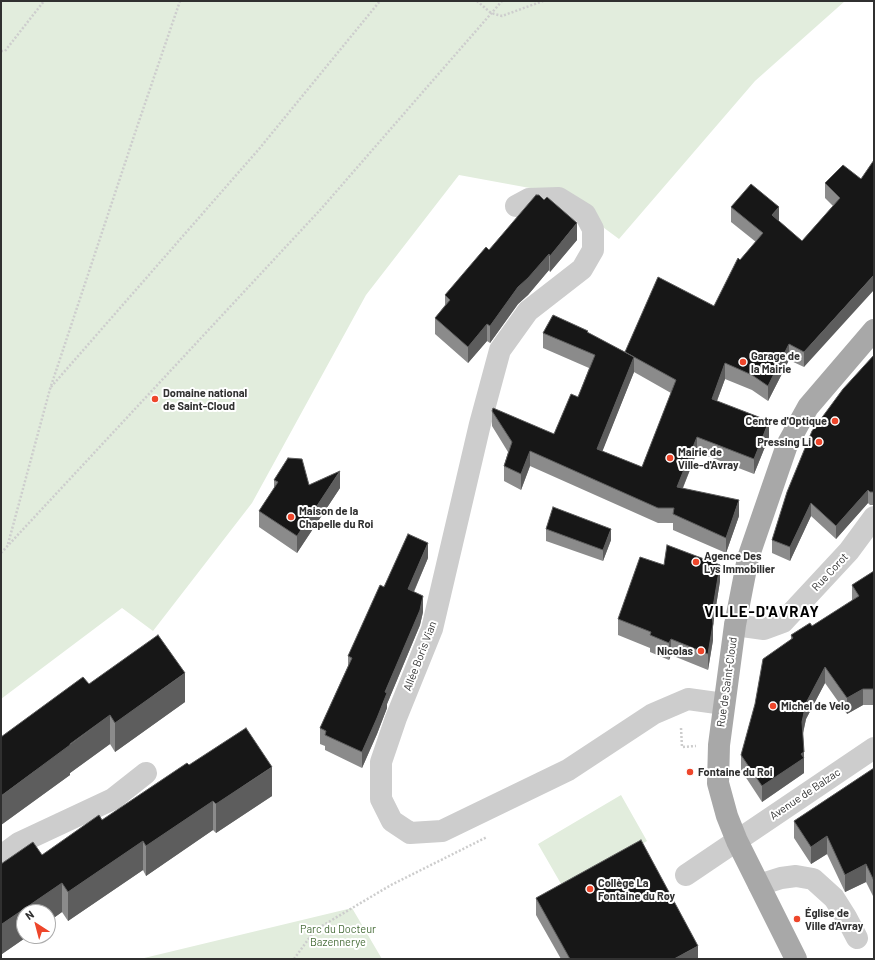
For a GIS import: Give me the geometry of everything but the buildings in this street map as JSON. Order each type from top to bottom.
[{"type":"main road","name":"Rue de Saint-Cloud","points":[[796,959],[737,841],[727,816],[718,783],[719,745],[724,704],[735,625],[748,558],[787,445],[808,407],[874,330]]},
{"type":"street","name":"Allée Boris Vian","points":[[516,206],[529,199],[559,198],[585,214],[593,229],[593,250],[582,269],[528,311],[500,350],[480,424],[432,629],[396,718],[381,762],[381,799],[392,821],[410,833],[442,831],[568,770],[653,714],[688,699],[724,704]]},
{"type":"street","name":"Rue Corot","points":[[735,625],[764,629],[783,622],[849,551],[874,517]]},
{"type":"street","name":"Avenue de Balzac","points":[[686,875],[874,748]]},
{"type":"street","points":[[1,856],[19,843],[113,799],[146,773]]},
{"type":"street","points":[[759,884],[781,878],[796,876],[813,879],[834,898],[857,938]]},
{"type":"path","points":[[1,51],[5,51],[44,1]]},
{"type":"path","points":[[8,544],[50,388],[180,1]]},
{"type":"path","points":[[50,388],[255,155],[380,1]]},
{"type":"path","points":[[477,1],[491,13],[502,16],[543,1]]},
{"type":"path","points":[[1,553],[321,209],[502,1]]},
{"type":"green space","name":"Domaine national de Saint-Cloud","points":[[1,1],[845,1],[755,81],[619,239],[557,193],[459,175],[366,295],[252,503],[153,631],[122,608],[1,699]]},
{"type":"green space","points":[[621,795],[647,841],[564,889],[538,844]]},
{"type":"green space","name":"Parc du Docteur Bazennerye","points":[[352,908],[382,959],[140,959]]},
{"type":"place","name":"Garage de la Mairie","points":[[743,362]]},
{"type":"place","name":"Domaine national de Saint-Cloud","points":[[155,399]]},
{"type":"place","name":"Centre d'Optique","points":[[835,421]]},
{"type":"place","name":"Pressing Li","points":[[819,442]]},
{"type":"place","name":"Mairie de Ville-d'Avray","points":[[670,458]]},
{"type":"place","name":"Maison de la Chapelle du Roi","points":[[291,517]]},
{"type":"place","name":"Agence Des Lys Immobilier","points":[[696,562]]},
{"type":"place","name":"Nicolas","points":[[701,651]]},
{"type":"place","name":"Michel de Velo","points":[[773,706]]},
{"type":"place","name":"Fontaine du Roi","points":[[690,772]]},
{"type":"place","name":"Collège La Fontaine du Roy","points":[[590,889]]},
{"type":"place","name":"Église de Ville d'Avray","points":[[797,919]]},
{"type":"district","name":"VILLE-D'AVRAY","points":[[762,612]]}]
